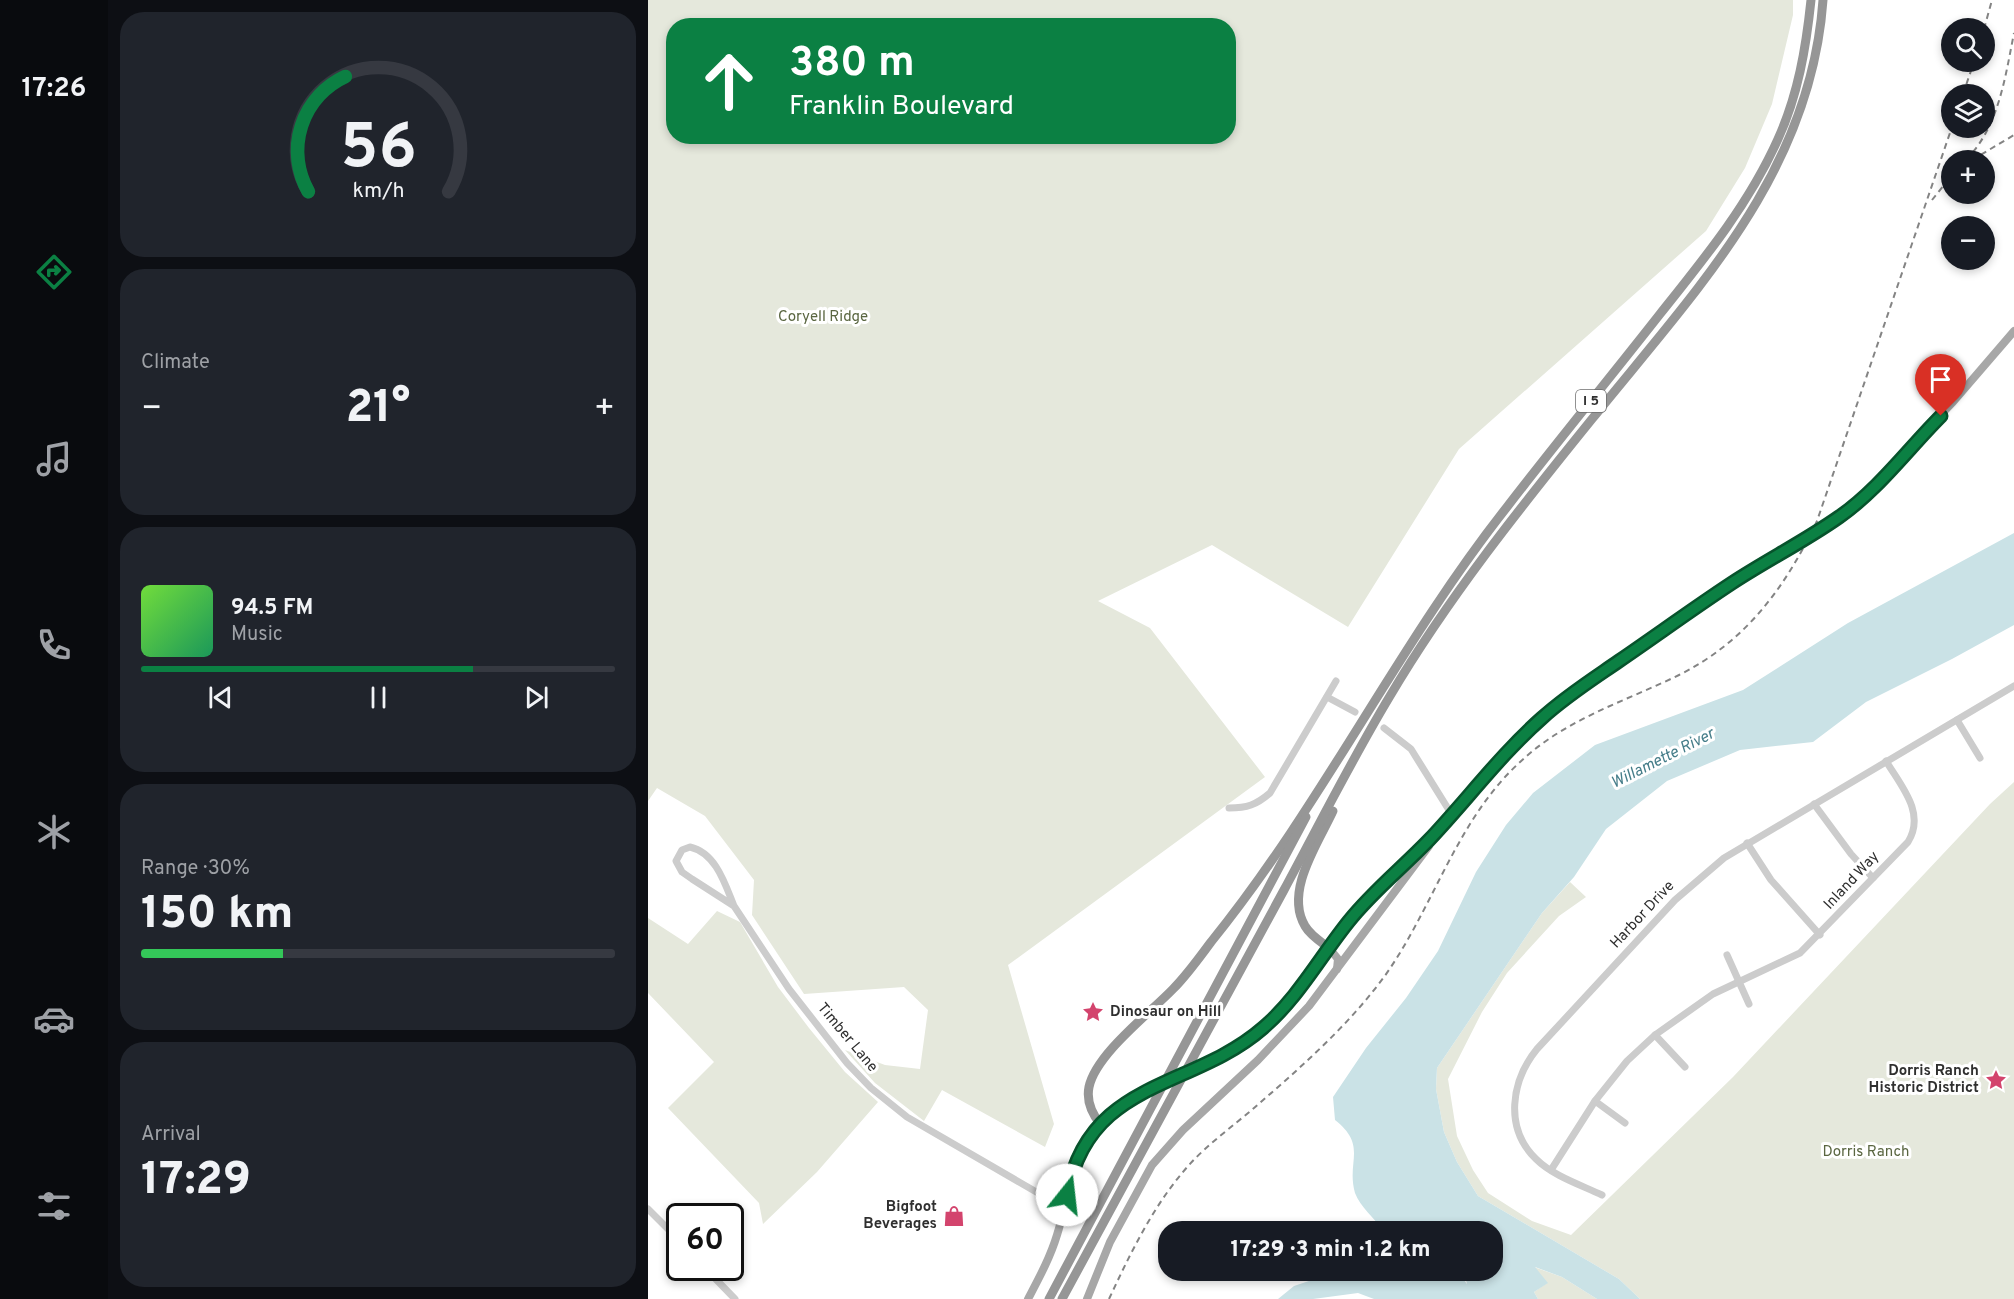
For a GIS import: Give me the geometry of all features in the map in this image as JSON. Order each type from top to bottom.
[{"type":"highway","name":"I 5","points":[[1049,1299],[1324,783],[1400,658],[1472,551],[1705,258],[1746,199],[1779,137],[1796,89],[1804,58],[1811,0]]},
{"type":"highway","name":"I 5","points":[[1062,1299],[1368,736],[1437,623],[1485,554],[1677,313],[1749,216],[1785,153],[1798,120],[1815,57],[1823,0]]},
{"type":"highway","points":[[1329,948],[1306,927],[1299,909],[1299,891],[1306,870],[1368,736]]},
{"type":"highway","points":[[1101,1125],[1092,1115],[1089,1103],[1089,1088],[1095,1072],[1105,1058],[1176,986],[1220,931],[1324,783]]},
{"type":"main road","points":[[1087,1299],[1110,1242],[1152,1165],[1183,1130],[1258,1060],[1309,1006],[1452,815],[1508,750],[1557,705],[1732,582],[1856,504],[1953,402],[2014,331]]},
{"type":"main road","points":[[1028,1299],[1048,1260],[1064,1208],[1069,1181],[1077,1161],[1101,1125],[1129,1099],[1243,1044],[1273,1020],[1364,903],[1452,815]]},
{"type":"main road","points":[[1329,948],[1338,959],[1337,970]]},
{"type":"street","points":[[1229,808],[1246,808],[1259,803],[1270,793],[1336,681]]},
{"type":"street","name":"Harbor Drive","points":[[1602,1195],[1551,1170],[1537,1160],[1525,1145],[1514,1111],[1515,1093],[1527,1062],[1696,879],[1747,843],[2014,686]]},
{"type":"street","points":[[1326,697],[1355,712]]},
{"type":"street","points":[[1957,720],[1980,758]]},
{"type":"street","points":[[1384,728],[1411,749],[1452,815]]},
{"type":"street","name":"Inland Way","points":[[1551,1170],[1595,1101],[1627,1061],[1655,1035],[1696,1004],[1787,961],[1820,935],[1908,842],[1915,826],[1911,804],[1886,761]]},
{"type":"street","points":[[1814,804],[1851,854],[1873,878]]},
{"type":"street","points":[[1747,843],[1771,880],[1820,935]]},
{"type":"street","name":"Timber Lane","points":[[734,906],[682,872],[676,861],[682,850],[690,847],[707,856],[720,873],[734,906],[789,989],[847,1063],[871,1088],[907,1117],[1064,1208]]},
{"type":"street","points":[[1727,955],[1749,1004]]},
{"type":"street","points":[[1655,1035],[1685,1067]]},
{"type":"street","points":[[1595,1101],[1625,1123]]},
{"type":"street","points":[[648,1209],[666,1227]]},
{"type":"street","points":[[718,1281],[735,1299]]},
{"type":"green space","name":"Coryell Ridge","points":[[648,0],[1793,0],[1793,15],[1772,104],[1745,168],[1706,231],[1459,449],[1348,627],[1212,545],[1098,601],[1150,628],[1265,777],[1008,965],[1054,1124],[1045,1147],[942,1090],[924,1121],[875,1083],[845,1050],[885,1065],[920,1069],[928,1010],[904,987],[804,994],[752,915],[754,880],[705,816],[657,788],[648,801]]},
{"type":"green space","name":"Dorris Ranch","points":[[2014,782],[2014,1299],[1640,1299],[1619,1279],[1478,1196],[1457,1162],[1444,1132],[1436,1089],[1437,1068],[1542,913],[1570,882],[1586,897],[1559,916],[1507,973],[1482,1012],[1448,1079],[1457,1136],[1473,1170],[1488,1193],[1532,1221],[1571,1235],[1733,1077],[1990,804]]},
{"type":"green space","points":[[717,911],[740,922],[778,987],[809,1028],[845,1072],[878,1102],[817,1172],[763,1224],[759,1203],[668,1108],[714,1062],[648,993],[648,918],[688,944]]},
{"type":"green space","points":[[1534,1267],[1562,1277],[1597,1299],[1538,1299],[1534,1292],[1547,1283]]},
{"type":"water","name":"Willamette River","points":[[2014,533],[2014,625],[1866,702],[1813,742],[1740,750],[1667,781],[1606,829],[1574,877],[1542,913],[1437,1068],[1436,1089],[1444,1132],[1457,1162],[1478,1196],[1619,1279],[1640,1299],[1597,1299],[1562,1277],[1535,1267],[1548,1283],[1534,1292],[1538,1299],[1374,1299],[1358,1293],[1313,1299],[1278,1299],[1294,1286],[1309,1281],[1465,1281],[1467,1284],[1466,1281],[1503,1281],[1503,1221],[1375,1221],[1355,1193],[1353,1146],[1345,1129],[1335,1120],[1333,1097],[1366,1048],[1406,998],[1438,951],[1476,872],[1506,825],[1533,793],[1595,745],[1743,690],[1848,623]]},
{"type":"railway","points":[[1987,18],[1992,0]]},
{"type":"railway","points":[[1974,150],[1986,132],[1999,101],[2014,33]]},
{"type":"railway","points":[[1966,84],[1971,72]]},
{"type":"railway","points":[[1989,150],[2014,135]]},
{"type":"railway","points":[[1109,1299],[1154,1212],[1176,1180],[1212,1142],[1323,1046],[1355,1013],[1384,977],[1417,923],[1462,838],[1478,811],[1497,786],[1519,763],[1556,734],[1679,675],[1725,646],[1762,610],[1778,589],[1817,521],[1948,138]]},
{"type":"railway","points":[[1932,200],[1941,189]]},
{"type":"place","name":"Dinosaur on Hill","points":[[1093,1012]]},
{"type":"place","name":"Dorris Ranch Historic District","points":[[1996,1080]]},
{"type":"place","name":"Bigfoot Beverages","points":[[954,1216]]},
{"type":"route","points":[[1067,1195],[1069,1181],[1088,1141],[1115,1109],[1147,1089],[1243,1044],[1273,1020],[1297,993],[1364,903],[1427,842],[1521,736],[1571,694],[1732,582],[1856,504],[1941,416]]}]
